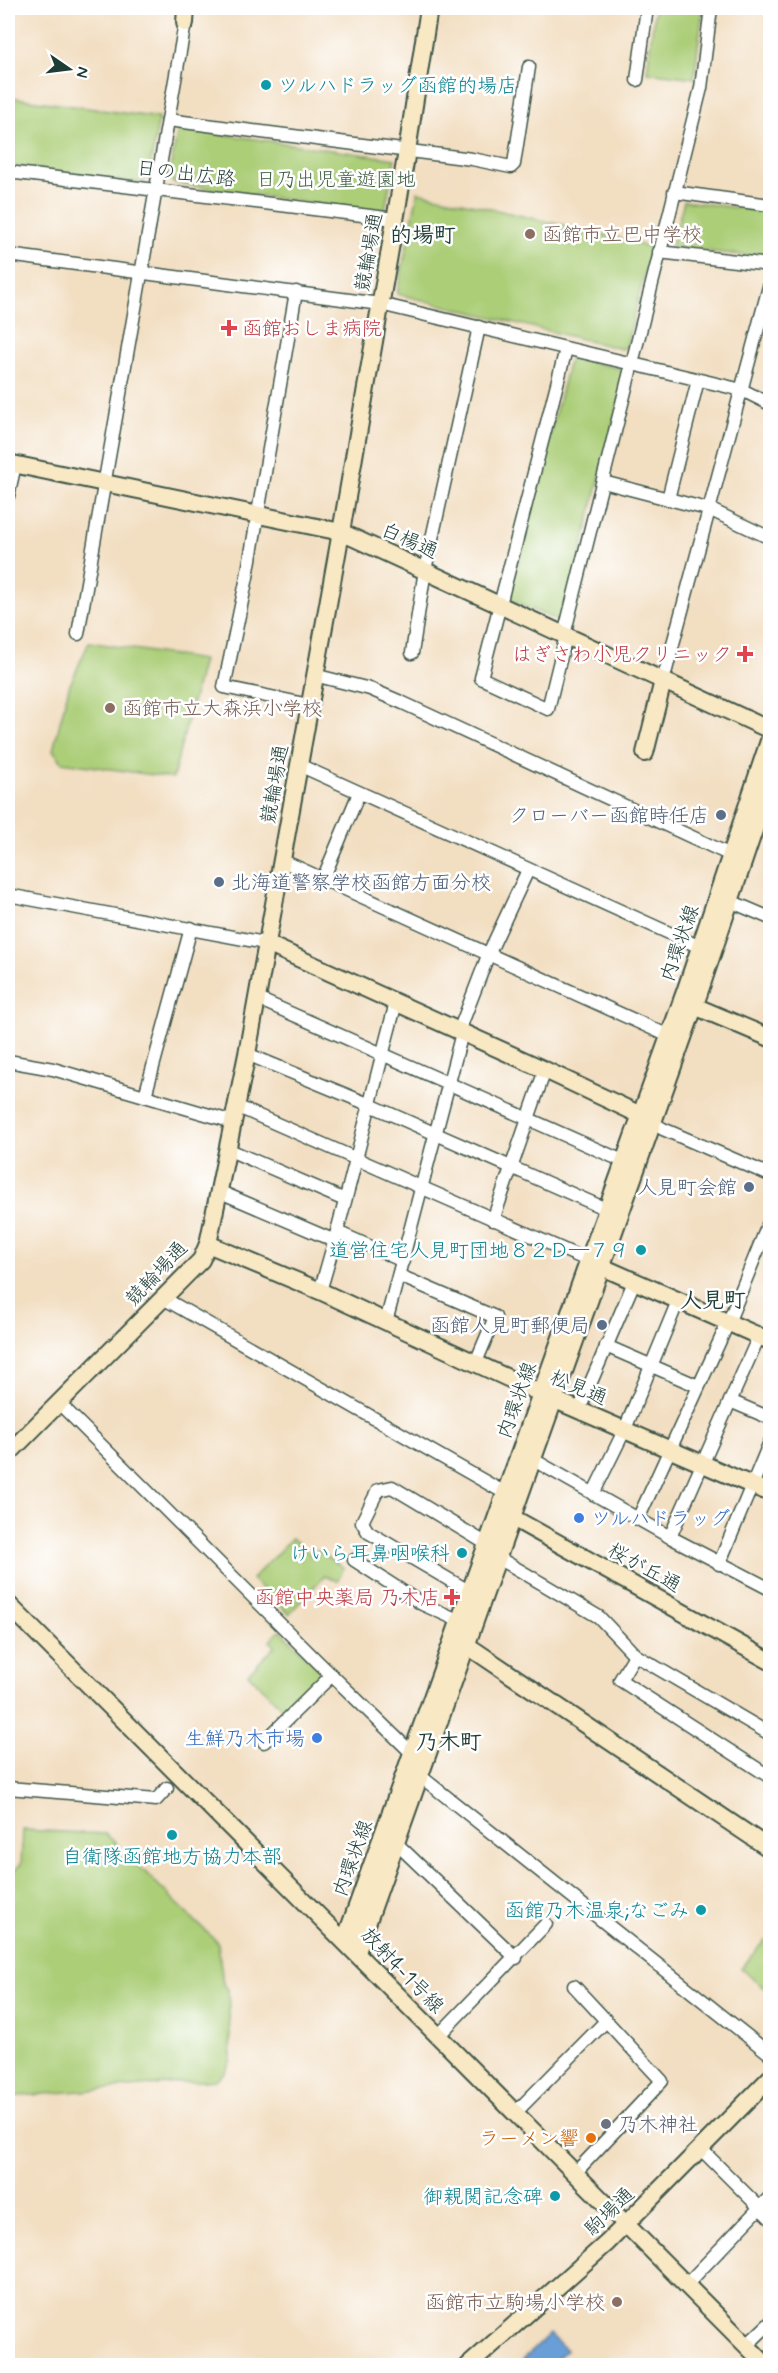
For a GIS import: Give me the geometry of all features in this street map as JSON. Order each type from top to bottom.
[{"type":"street","name":"競輪場通","points":[[8,1454],[201,1260],[208,1244],[247,1054],[265,943],[341,532],[407,151],[429,8]]},
{"type":"street","points":[[638,80],[647,8]]},
{"type":"street","points":[[566,349],[481,678],[548,709],[700,88],[711,8]]},
{"type":"street","points":[[78,634],[157,189],[185,15]]},
{"type":"street","points":[[168,120],[472,159],[511,167],[514,165],[529,67]]},
{"type":"street","name":"日の出広路","points":[[8,172],[395,219]]},
{"type":"street","points":[[674,192],[771,205]]},
{"type":"street","points":[[659,252],[771,265]]},
{"type":"street","points":[[8,255],[380,304],[742,390],[771,404]]},
{"type":"street","points":[[645,753],[771,283]]},
{"type":"street","points":[[296,292],[245,586],[224,687],[309,705]]},
{"type":"street","points":[[412,653],[425,570],[479,327]]},
{"type":"street","points":[[668,499],[698,380]]},
{"type":"street","points":[[8,496],[11,464]]},
{"type":"street","name":"白楊通","points":[[11,464],[341,532],[771,730]]},
{"type":"street","points":[[603,482],[711,510],[771,538]]},
{"type":"street","points":[[314,675],[370,689],[737,858]]},
{"type":"street","name":"内環状線","points":[[505,1513],[505,1493],[546,1396],[688,1003],[730,901],[737,858],[771,738]]},
{"type":"street","points":[[299,765],[700,947]]},
{"type":"street","name":"内環状線","points":[[594,1263],[606,1209],[623,1161],[646,1118],[669,1036],[688,1003],[700,947],[771,783]]},
{"type":"street","points":[[323,879],[360,793]]},
{"type":"street","points":[[281,860],[669,1036]]},
{"type":"street","points":[[386,1322],[400,1276],[460,1032],[489,953],[528,870]]},
{"type":"street","points":[[8,895],[265,943],[545,1070],[646,1118],[663,1129],[771,1175]]},
{"type":"street","points":[[730,901],[771,918]]},
{"type":"street","points":[[144,1096],[191,928]]},
{"type":"street","points":[[256,998],[623,1161]]},
{"type":"street","points":[[320,1291],[396,1003]]},
{"type":"street","points":[[688,1003],[771,1038]]},
{"type":"street","points":[[247,1054],[368,1104],[606,1209]]},
{"type":"street","points":[[8,1061],[53,1069],[144,1096],[234,1114],[355,1159],[765,1339],[730,1401],[670,1537]]},
{"type":"street","points":[[493,1220],[545,1070]]},
{"type":"street","points":[[227,1149],[345,1200]]},
{"type":"street","points":[[218,1191],[403,1261]]},
{"type":"street","points":[[638,1519],[728,1323],[771,1220]]},
{"type":"street","name":"松見通","points":[[208,1244],[320,1291],[546,1396],[771,1493]]},
{"type":"street","points":[[400,1276],[495,1317],[476,1362]]},
{"type":"street","points":[[579,1410],[634,1282]]},
{"type":"street","points":[[163,1298],[505,1493]]},
{"type":"street","points":[[593,1494],[625,1429],[678,1301]]},
{"type":"street","points":[[606,1346],[698,1386]]},
{"type":"street","name":"内環状線","points":[[351,1946],[418,1764],[505,1513],[532,1459],[546,1396]]},
{"type":"street","points":[[730,1401],[771,1418]]},
{"type":"street","points":[[59,1403],[418,1764],[771,2054]]},
{"type":"street","points":[[719,1564],[771,1442]]},
{"type":"street","points":[[532,1459],[719,1564],[771,1589]]},
{"type":"street","points":[[470,1592],[368,1532],[362,1522],[378,1490],[392,1486],[599,1617],[635,1655],[771,1734]]},
{"type":"street","name":"桜が丘通","points":[[505,1513],[771,1661]]},
{"type":"street","name":"内環状線","points":[[459,1643],[460,1621],[470,1592],[492,1550]]},
{"type":"street","points":[[354,1560],[422,1604],[460,1621]]},
{"type":"street","name":"放射4-1号線","points":[[8,1604],[767,2366]]},
{"type":"street","points":[[459,1643],[771,1848]]},
{"type":"street","points":[[635,1655],[620,1680],[771,1777]]},
{"type":"street","points":[[264,1742],[332,1676]]},
{"type":"street","name":"内環状線","points":[[351,1946],[395,1842],[418,1764]]},
{"type":"street","points":[[8,1788],[156,1800],[167,1788]]},
{"type":"street","points":[[395,1842],[516,1958]]},
{"type":"street","points":[[438,2036],[516,1958],[546,1924]]},
{"type":"street","points":[[574,1986],[662,2081],[575,2174]]},
{"type":"street","points":[[515,2113],[606,2021]]},
{"type":"street","name":"駒場通","points":[[468,2366],[627,2224],[771,2078]]},
{"type":"street","points":[[701,2149],[771,2218]]},
{"type":"street","points":[[687,2284],[771,2197]]},
{"type":"street","points":[[747,2345],[771,2323]]},
{"type":"green space","points":[[655,8],[703,8],[694,78],[647,72]]},
{"type":"green space","points":[[8,97],[159,118],[148,178],[142,183],[8,166]]},
{"type":"green space","name":"日乃出児童遊園地","points":[[178,128],[395,159],[384,214],[173,183],[169,175]]},
{"type":"green space","points":[[418,192],[614,237],[651,248],[626,347],[622,349],[397,294]]},
{"type":"green space","points":[[684,201],[770,212],[770,245],[767,258],[671,247]]},
{"type":"green space","points":[[570,357],[627,370],[563,623],[508,599]]},
{"type":"green space","points":[[89,642],[203,660],[173,778],[62,762],[53,750],[69,687]]},
{"type":"green space","points":[[292,1538],[312,1556],[317,1550],[344,1568],[337,1581],[324,1576],[289,1614],[252,1579]]},
{"type":"green space","points":[[280,1630],[325,1675],[288,1713],[248,1674],[275,1646],[270,1641]]},
{"type":"green space","points":[[23,1830],[106,1834],[218,1943],[223,1984],[228,1989],[231,2060],[225,2072],[215,2080],[8,2097],[8,1877],[21,1864]]},
{"type":"green space","points":[[765,1940],[770,1945],[770,1993],[741,1969]]},
{"type":"water","points":[[550,2334],[566,2350],[551,2365],[518,2365]]},
{"type":"place","name":"ツルハドラッグ函館的場店","points":[[266,85]]},
{"type":"place","name":"函館市立巴中学校","points":[[530,234]]},
{"type":"place","name":"函館おしま病院","points":[[229,328]]},
{"type":"place","name":"はぎさわ小児クリニック","points":[[745,654]]},
{"type":"place","name":"函館市立大森浜小学校","points":[[110,708]]},
{"type":"place","name":"クローバー函館時任店","points":[[721,815]]},
{"type":"place","name":"北海道警察学校函館方面分校","points":[[219,882]]},
{"type":"place","name":"人見町会館","points":[[749,1187]]},
{"type":"place","name":"道営住宅人見町団地８２Ｄ―７９","points":[[641,1250]]},
{"type":"place","name":"函館人見町郵便局","points":[[602,1325]]},
{"type":"place","name":"ツルハドラッグ","points":[[579,1518]]},
{"type":"place","name":"けいら耳鼻咽喉科","points":[[462,1553]]},
{"type":"place","name":"函館中央薬局 乃木店","points":[[452,1597]]},
{"type":"place","name":"生鮮乃木市場","points":[[317,1738]]},
{"type":"place","name":"自衛隊函館地方協力本部","points":[[172,1835]]},
{"type":"place","name":"函館乃木温泉;なごみ","points":[[701,1910]]},
{"type":"place","name":"乃木神社","points":[[606,2124]]},
{"type":"place","name":"ラーメン響","points":[[591,2138]]},
{"type":"place","name":"御親閲記念碑","points":[[555,2196]]},
{"type":"place","name":"函館市立駒場小学校","points":[[617,2302]]},
{"type":"district","name":"的場町","points":[[423,234]]},
{"type":"district","name":"人見町","points":[[713,1299]]},
{"type":"district","name":"乃木町","points":[[449,1741]]}]
